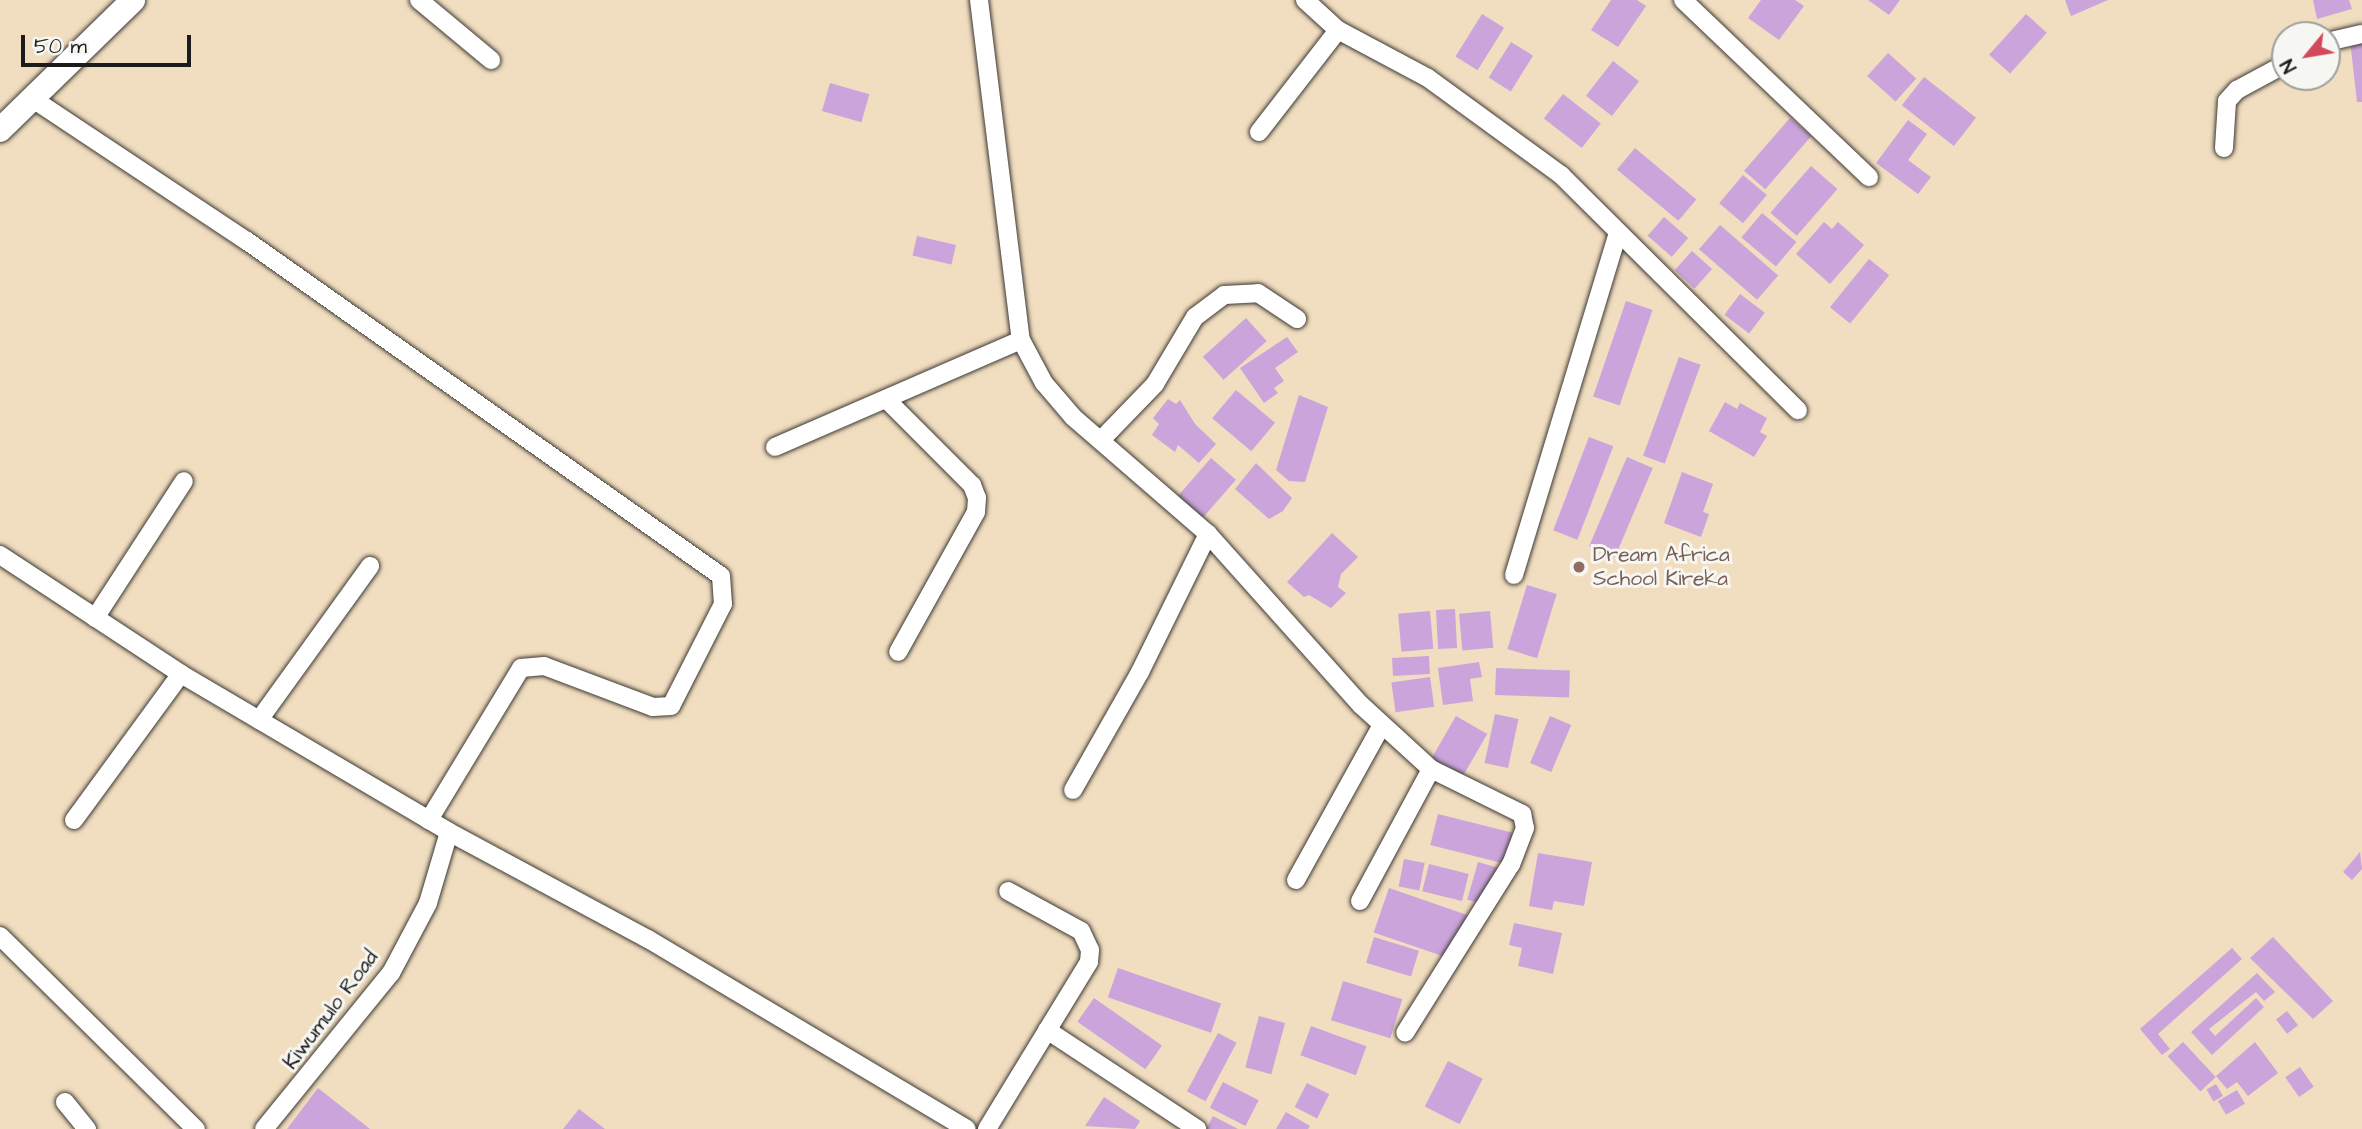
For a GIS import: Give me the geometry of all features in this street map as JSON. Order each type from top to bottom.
[{"type":"street","points":[[0,130],[133,0]]},
{"type":"street","points":[[419,0],[491,60]]},
{"type":"street","points":[[979,0],[1021,340],[1044,383],[1101,440],[1208,534],[1382,725],[1431,769],[1522,814],[1525,828],[1511,864],[1405,1033]]},
{"type":"street","points":[[1305,0],[1338,30],[1428,78],[1561,175],[1798,410]]},
{"type":"street","points":[[1683,0],[1869,177]]},
{"type":"street","points":[[1259,132],[1338,30]]},
{"type":"street","points":[[2341,39],[2362,34]]},
{"type":"street","points":[[2224,148],[2223,111],[2227,101],[2237,90],[2271,72]]},
{"type":"street","points":[[33,99],[247,241],[722,576],[723,604],[671,706],[653,707],[544,666],[521,668],[429,820]]},
{"type":"street","points":[[1514,575],[1619,232]]},
{"type":"street","points":[[1101,440],[1155,384],[1195,317],[1224,295],[1258,293],[1297,319]]},
{"type":"street","points":[[775,447],[1021,340]]},
{"type":"street","points":[[886,399],[972,485],[977,498],[976,512],[898,652]]},
{"type":"street","points":[[95,618],[184,481]]},
{"type":"street","points":[[1073,790],[1140,672],[1208,534]]},
{"type":"street","points":[[0,555],[181,674],[449,832],[648,939],[967,1129]]},
{"type":"street","points":[[259,720],[370,566]]},
{"type":"street","points":[[74,820],[181,674]]},
{"type":"street","points":[[1296,880],[1382,725]]},
{"type":"street","points":[[1360,901],[1431,769]]},
{"type":"street","name":"Kiwumulo Road","points":[[264,1129],[390,973],[428,903],[449,832]]},
{"type":"street","points":[[987,1129],[1089,962],[1090,950],[1081,931],[1008,891]]},
{"type":"street","points":[[0,936],[196,1129]]},
{"type":"street","points":[[1047,1030],[1197,1129]]},
{"type":"street","points":[[65,1102],[88,1129]]},
{"type":"building","points":[[1611,0],[1637,0],[1646,6],[1618,47],[1591,30]]},
{"type":"building","points":[[1761,0],[1795,0],[1804,6],[1779,40],[1748,18]]},
{"type":"building","points":[[1868,0],[1900,0],[1889,15]]},
{"type":"building","points":[[2065,0],[2108,0],[2071,16]]},
{"type":"building","points":[[2313,0],[2349,0],[2352,9],[2317,19]]},
{"type":"building","points":[[1482,14],[1504,28],[1478,70],[1456,56]]},
{"type":"building","points":[[2026,14],[2047,33],[2010,74],[1989,55]]},
{"type":"building","points":[[2362,39],[2362,102],[2357,102],[2350,40]]},
{"type":"building","points":[[1511,42],[1533,56],[1511,91],[1489,78]]},
{"type":"building","points":[[1888,53],[1916,78],[1895,101],[1867,76]]},
{"type":"building","points":[[1613,61],[1639,81],[1612,116],[1586,96]]},
{"type":"building","points":[[1924,77],[1976,118],[1954,146],[1902,105]]},
{"type":"building","points":[[830,83],[869,94],[861,122],[822,111]]},
{"type":"building","points":[[1563,94],[1601,124],[1582,148],[1544,118]]},
{"type":"building","points":[[1790,118],[1811,136],[1765,189],[1744,171]]},
{"type":"building","points":[[1908,120],[1927,134],[1908,160],[1931,177],[1918,194],[1876,163]]},
{"type":"building","points":[[1635,148],[1696,199],[1678,221],[1617,169]]},
{"type":"building","points":[[1811,166],[1837,189],[1797,236],[1770,213]]},
{"type":"building","points":[[1743,175],[1767,195],[1743,223],[1719,203]]},
{"type":"building","points":[[1762,213],[1796,242],[1776,266],[1741,238]]},
{"type":"building","points":[[1664,217],[1688,238],[1672,257],[1648,236]]},
{"type":"building","points":[[1824,222],[1832,229],[1838,222],[1864,245],[1830,284],[1796,254]]},
{"type":"building","points":[[1720,225],[1778,276],[1757,300],[1699,249]]},
{"type":"building","points":[[917,236],[956,245],[951,264],[913,255]]},
{"type":"building","points":[[1692,251],[1712,269],[1695,288],[1675,270]]},
{"type":"building","points":[[1869,259],[1889,275],[1850,324],[1830,307]]},
{"type":"building","points":[[1740,294],[1765,313],[1749,333],[1724,315]]},
{"type":"building","points":[[1626,301],[1652,310],[1620,406],[1593,396]]},
{"type":"building","points":[[1246,318],[1267,341],[1224,380],[1203,357]]},
{"type":"building","points":[[1287,337],[1298,352],[1275,368],[1284,381],[1274,388],[1278,393],[1264,403],[1240,368]]},
{"type":"building","points":[[1679,357],[1701,365],[1665,464],[1643,456]]},
{"type":"building","points":[[1236,390],[1275,423],[1251,451],[1212,418]]},
{"type":"building","points":[[1299,395],[1328,407],[1305,482],[1289,481],[1276,470]]},
{"type":"building","points":[[1168,399],[1176,404],[1180,400],[1195,424],[1216,444],[1199,463],[1178,445],[1175,452],[1152,435],[1159,424],[1153,418]]},
{"type":"building","points":[[1725,402],[1737,409],[1740,403],[1767,418],[1760,432],[1767,436],[1754,457],[1709,431]]},
{"type":"building","points":[[1589,437],[1613,446],[1577,540],[1553,530]]},
{"type":"building","points":[[1627,457],[1653,468],[1615,557],[1589,546]]},
{"type":"building","points":[[1211,458],[1236,480],[1200,520],[1176,499]]},
{"type":"building","points":[[1256,463],[1292,498],[1283,511],[1269,519],[1235,489]]},
{"type":"building","points":[[1682,472],[1713,484],[1703,512],[1709,514],[1701,537],[1664,523]]},
{"type":"building","points":[[1332,533],[1358,557],[1341,574],[1338,587],[1346,593],[1331,608],[1309,595],[1304,597],[1287,582]]},
{"type":"building","points":[[1527,585],[1557,594],[1537,658],[1507,649]]},
{"type":"building","points":[[1455,609],[1457,648],[1438,649],[1436,610]]},
{"type":"building","points":[[1430,611],[1433,649],[1401,652],[1398,614]]},
{"type":"building","points":[[1490,611],[1493,648],[1462,651],[1459,614]]},
{"type":"building","points":[[1429,656],[1430,674],[1393,676],[1392,658]]},
{"type":"building","points":[[1479,662],[1482,677],[1470,679],[1473,701],[1443,705],[1438,668]]},
{"type":"building","points":[[1496,668],[1570,671],[1569,698],[1495,695]]},
{"type":"building","points":[[1430,677],[1434,707],[1396,712],[1391,682]]},
{"type":"building","points":[[1495,714],[1518,719],[1508,768],[1485,763]]},
{"type":"building","points":[[1456,716],[1487,734],[1460,781],[1429,763]]},
{"type":"building","points":[[1550,716],[1571,725],[1551,772],[1530,763]]},
{"type":"building","points":[[1438,814],[1513,833],[1505,864],[1430,845]]},
{"type":"building","points":[[2360,852],[2362,869],[2352,880],[2343,872]]},
{"type":"building","points":[[1538,853],[1592,862],[1584,906],[1554,901],[1552,910],[1529,906]]},
{"type":"building","points":[[1404,859],[1425,863],[1419,890],[1399,886]]},
{"type":"building","points":[[1478,862],[1502,869],[1491,906],[1467,899]]},
{"type":"building","points":[[1429,864],[1469,874],[1462,901],[1422,891]]},
{"type":"building","points":[[1389,888],[1472,917],[1457,961],[1374,932]]},
{"type":"building","points":[[1514,923],[1562,933],[1553,974],[1518,966],[1522,948],[1509,945]]},
{"type":"building","points":[[1374,937],[1419,951],[1411,977],[1366,963]]},
{"type":"building","points":[[2273,937],[2333,1001],[2313,1019],[2250,958]]},
{"type":"building","points":[[2232,948],[2242,959],[2158,1034],[2170,1049],[2162,1055],[2140,1029]]},
{"type":"building","points":[[1118,968],[1221,1003],[1211,1033],[1108,997]]},
{"type":"building","points":[[2257,973],[2275,992],[2264,1001],[2256,992],[2209,1029],[2215,1036],[2256,998],[2264,1007],[2212,1055],[2191,1032]]},
{"type":"building","points":[[1343,981],[1402,999],[1390,1038],[1331,1020]]},
{"type":"building","points":[[1094,998],[1162,1046],[1145,1069],[1077,1022]]},
{"type":"building","points":[[2287,1011],[2298,1025],[2287,1034],[2276,1020]]},
{"type":"building","points":[[1259,1016],[1285,1023],[1271,1074],[1245,1067]]},
{"type":"building","points":[[1311,1026],[1366,1046],[1356,1075],[1300,1055]]},
{"type":"building","points":[[1218,1033],[1237,1043],[1206,1101],[1187,1091]]},
{"type":"building","points":[[2183,1042],[2216,1077],[2200,1091],[2168,1056]]},
{"type":"building","points":[[2255,1042],[2278,1073],[2248,1096],[2237,1082],[2227,1089],[2216,1076]]},
{"type":"building","points":[[1448,1061],[1483,1079],[1460,1124],[1425,1106]]},
{"type":"building","points":[[2300,1067],[2314,1087],[2299,1097],[2285,1077]]},
{"type":"building","points":[[1223,1082],[1259,1100],[1245,1126],[1210,1108]]},
{"type":"building","points":[[1307,1083],[1329,1094],[1317,1118],[1295,1107]]},
{"type":"building","points":[[2216,1084],[2223,1096],[2213,1102],[2206,1090]]},
{"type":"building","points":[[318,1088],[370,1129],[287,1129]]},
{"type":"building","points":[[2237,1090],[2245,1104],[2226,1115],[2218,1101]]},
{"type":"building","points":[[1104,1097],[1140,1121],[1135,1129],[1085,1126]]},
{"type":"building","points":[[579,1109],[605,1129],[563,1129]]},
{"type":"building","points":[[1286,1112],[1310,1126],[1308,1129],[1276,1129]]},
{"type":"building","points":[[1213,1116],[1238,1129],[1206,1129]]},
{"type":"place","name":"Dream Africa School Kireka","points":[[1579,567]]}]
